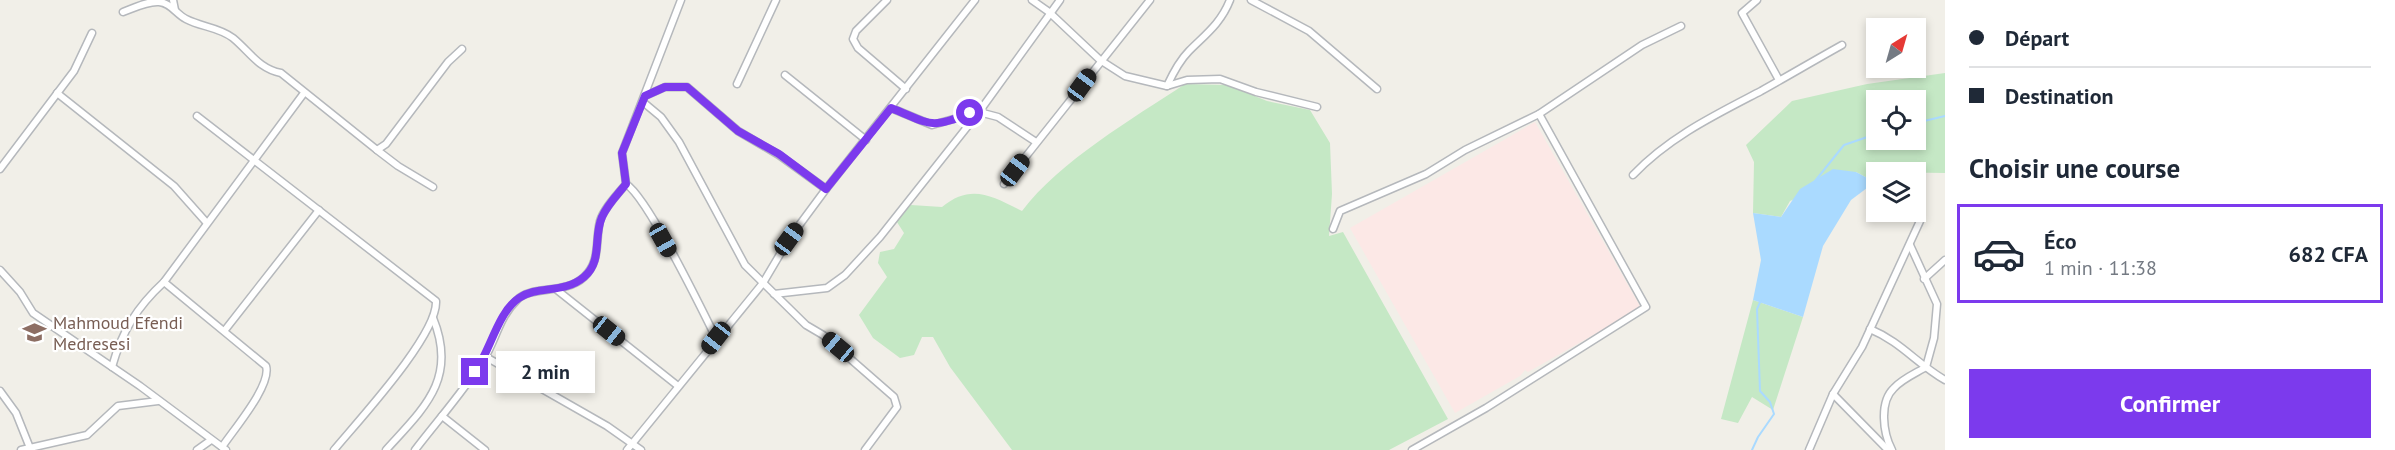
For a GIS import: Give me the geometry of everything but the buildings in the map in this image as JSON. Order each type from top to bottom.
[{"type":"street","points":[[173,0],[175,10]]},
{"type":"street","points":[[415,450],[486,357],[496,329],[517,299],[536,291],[557,290],[584,277],[596,260],[600,220],[626,184],[622,153],[681,0]]},
{"type":"street","points":[[737,84],[776,0]]},
{"type":"street","points":[[887,0],[856,31],[853,39],[858,48],[906,89]]},
{"type":"street","points":[[627,450],[763,283],[789,239],[826,189],[975,0]]},
{"type":"street","points":[[1032,0],[1049,12],[1100,60],[1125,76],[1167,86],[1187,80],[1220,79],[1256,92],[1317,107]]},
{"type":"street","points":[[774,294],[827,288],[845,275],[880,237],[979,112],[1049,12],[1060,0]]},
{"type":"street","points":[[1004,184],[1100,60],[1150,0]]},
{"type":"street","points":[[1167,86],[1176,66],[1212,31],[1230,0]]},
{"type":"street","points":[[1251,0],[1309,31],[1377,89]]},
{"type":"street","points":[[1757,0],[1742,13],[1779,80]]},
{"type":"street","points":[[123,12],[159,1],[175,10],[183,18],[231,37],[256,62],[281,74],[398,166],[433,187]]},
{"type":"street","points":[[1333,229],[1340,211],[1426,174],[1465,150],[1539,114],[1642,45],[1681,26]]},
{"type":"street","points":[[0,169],[82,58],[92,33]]},
{"type":"street","points":[[1633,174],[1661,147],[1842,45]]},
{"type":"street","points":[[377,150],[386,144],[448,62],[462,49]]},
{"type":"street","points":[[785,75],[866,140]]},
{"type":"street","points":[[644,99],[665,87],[687,87],[738,131],[779,154],[826,189]]},
{"type":"street","points":[[57,93],[174,186],[206,222]]},
{"type":"street","points":[[112,367],[126,327],[138,308],[164,282],[206,222],[304,93]]},
{"type":"street","points":[[644,99],[661,117],[679,142],[745,265],[806,325],[823,335],[894,397],[897,407],[865,450]]},
{"type":"street","points":[[891,108],[932,125],[946,123],[979,112],[998,117],[1036,142]]},
{"type":"street","points":[[1412,450],[1486,408],[1646,307],[1539,114]]},
{"type":"street","points":[[197,116],[435,299],[437,311],[406,362],[334,450]]},
{"type":"street","points":[[626,184],[634,189],[653,221],[716,338]]},
{"type":"street","points":[[225,330],[319,210]]},
{"type":"street","points":[[1809,450],[1833,394],[1870,329],[1920,222]]},
{"type":"street","points":[[1890,450],[1884,424],[1886,400],[1894,388],[1926,367],[1934,338],[1937,304],[1910,245]]},
{"type":"street","points":[[1924,279],[1945,260]]},
{"type":"street","points":[[0,270],[20,292],[33,313],[224,448],[263,386],[268,374],[261,359],[164,282]]},
{"type":"street","points":[[557,290],[678,386]]},
{"type":"street","points":[[386,450],[421,412],[441,374],[441,344],[433,318]]},
{"type":"street","points":[[1870,329],[1898,342],[1926,367],[1945,380]]},
{"type":"street","points":[[486,357],[633,443],[641,450]]},
{"type":"street","points":[[0,392],[16,413],[30,448]]},
{"type":"street","points":[[1833,394],[1890,450]]},
{"type":"street","points":[[21,450],[87,435],[118,406],[158,401]]},
{"type":"street","points":[[442,416],[485,450]]},
{"type":"street","points":[[197,450],[211,440]]},
{"type":"shaded area","points":[[1535,122],[1641,308],[1528,372],[1525,370],[1520,376],[1455,413],[1350,228]]},
{"type":"green space","points":[[1945,73],[1945,173],[1926,173],[1926,162],[1866,162],[1866,177],[1856,172],[1790,201],[1781,217],[1753,213],[1754,162],[1746,145],[1792,101],[1867,84],[1926,78],[1926,76]]},
{"type":"green space","points":[[1185,84],[1228,85],[1267,101],[1310,110],[1330,143],[1332,194],[1329,236],[1343,232],[1448,419],[1389,450],[1012,450],[950,367],[933,337],[922,337],[914,355],[900,358],[873,338],[859,315],[887,277],[878,263],[880,252],[894,249],[904,233],[895,219],[911,205],[942,207],[963,195],[982,194],[1022,211],[1056,175],[1076,158]]},
{"type":"green space","points":[[1753,300],[1803,317],[1773,410],[1752,397],[1738,423],[1721,419]]},
{"type":"water","points":[[1833,169],[1856,172],[1866,177],[1866,189],[1851,200],[1823,246],[1803,317],[1753,300],[1761,260],[1753,213],[1781,217],[1800,189]]},
{"type":"waterway","points":[[1926,121],[1945,116]]},
{"type":"waterway","points":[[1815,181],[1844,145],[1866,137]]},
{"type":"waterway","points":[[1752,450],[1774,414],[1770,402],[1760,391],[1757,309],[1761,300]]},
{"type":"place","name":"Mahmoud Efendi Medresesi","points":[[35,333]]},
{"type":"route","points":[[475,372],[486,357],[496,329],[517,299],[536,291],[557,290],[576,281],[584,277],[596,260],[600,220],[626,184],[622,153],[645,96],[665,87],[687,87],[738,131],[779,154],[826,189],[891,108],[932,125],[946,123],[970,113]]}]
